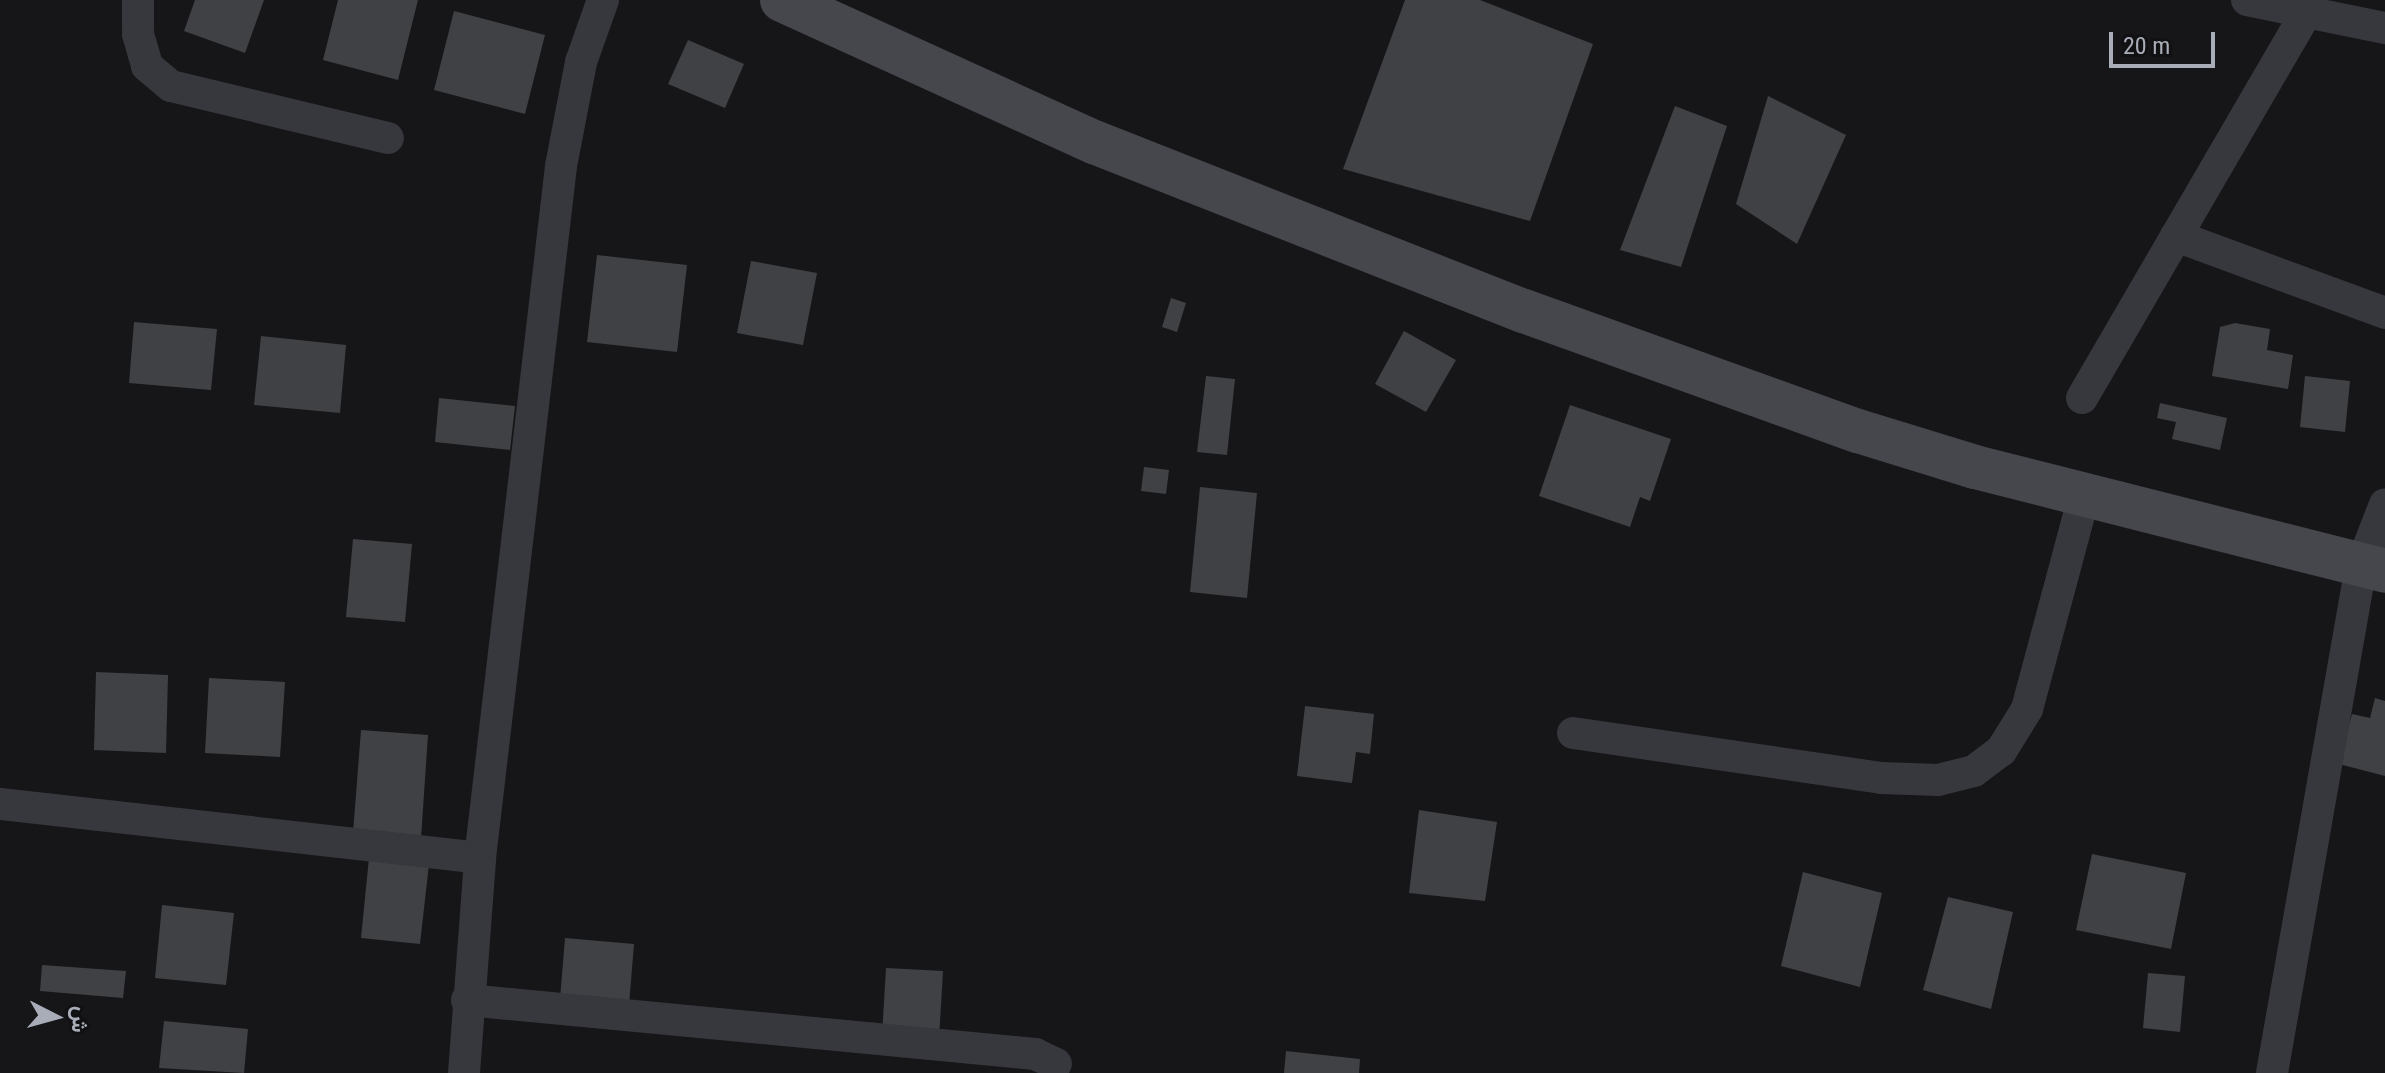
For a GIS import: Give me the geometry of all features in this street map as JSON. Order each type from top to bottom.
[{"type":"street","points":[[138,0],[138,34],[147,66],[171,86],[388,138]]},
{"type":"street","points":[[464,1073],[467,1000],[480,858],[561,166],[581,62],[603,0]]},
{"type":"street","points":[[782,0],[1094,142],[1509,305],[1858,431],[2084,496],[2373,568]]},
{"type":"street","points":[[2247,0],[2385,28]]},
{"type":"street","points":[[2082,398],[2307,12]]},
{"type":"street","points":[[2176,236],[2385,313]]},
{"type":"street","points":[[1573,733],[1882,778],[1938,780],[1974,771],[2001,751],[2027,709],[2084,496]]},
{"type":"street","points":[[2272,1073],[2385,504]]},
{"type":"street","points":[[0,804],[480,858]]},
{"type":"street","points":[[467,1000],[1035,1054],[1056,1064]]},
{"type":"building","points":[[195,0],[264,0],[245,53],[184,31]]},
{"type":"building","points":[[338,0],[418,0],[398,80],[323,60]]},
{"type":"building","points":[[1405,0],[1480,0],[1593,44],[1530,221],[1343,169]]},
{"type":"building","points":[[454,11],[545,35],[525,114],[434,90]]},
{"type":"building","points":[[688,40],[744,64],[725,108],[668,84]]},
{"type":"building","points":[[1768,96],[1846,135],[1797,244],[1736,204]]},
{"type":"building","points":[[1675,106],[1727,126],[1681,267],[1620,250]]},
{"type":"building","points":[[597,255],[687,265],[677,352],[587,342]]},
{"type":"building","points":[[751,261],[817,273],[803,345],[737,333]]},
{"type":"building","points":[[1171,298],[1186,303],[1177,332],[1162,327]]},
{"type":"building","points":[[134,322],[217,329],[211,390],[129,383]]},
{"type":"building","points":[[2235,323],[2270,329],[2267,350],[2293,355],[2288,389],[2212,376],[2220,327]]},
{"type":"building","points":[[1404,331],[1456,360],[1426,412],[1375,384]]},
{"type":"building","points":[[261,336],[346,345],[340,413],[254,405]]},
{"type":"building","points":[[1206,376],[1235,379],[1227,455],[1197,452]]},
{"type":"building","points":[[2305,376],[2350,381],[2345,432],[2300,427]]},
{"type":"building","points":[[439,398],[515,406],[510,450],[435,442]]},
{"type":"building","points":[[2160,403],[2227,418],[2220,450],[2172,439],[2176,422],[2157,418]]},
{"type":"building","points":[[1570,405],[1671,439],[1650,501],[1640,497],[1630,527],[1539,496]]},
{"type":"building","points":[[1144,467],[1169,470],[1166,494],[1141,491]]},
{"type":"building","points":[[1200,487],[1257,493],[1247,598],[1190,592]]},
{"type":"building","points":[[353,539],[412,544],[405,622],[346,617]]},
{"type":"building","points":[[96,672],[168,675],[166,753],[94,750]]},
{"type":"building","points":[[209,678],[285,682],[280,757],[205,753]]},
{"type":"building","points":[[2375,698],[2385,701],[2385,776],[2339,764],[2352,714],[2370,718]]},
{"type":"building","points":[[1305,706],[1374,714],[1370,754],[1356,752],[1352,783],[1297,776]]},
{"type":"building","points":[[361,730],[428,735],[421,838],[353,833]]},
{"type":"building","points":[[1419,810],[1497,822],[1485,901],[1409,893]]},
{"type":"building","points":[[2092,854],[2186,873],[2171,949],[2076,930]]},
{"type":"building","points":[[369,858],[429,864],[420,944],[361,938]]},
{"type":"building","points":[[1803,872],[1882,893],[1860,987],[1781,966]]},
{"type":"building","points":[[1948,897],[2013,912],[1991,1009],[1923,990]]},
{"type":"building","points":[[162,905],[234,913],[226,985],[155,978]]},
{"type":"building","points":[[565,938],[634,944],[629,1005],[560,999]]},
{"type":"building","points":[[42,965],[126,971],[123,998],[40,991]]},
{"type":"building","points":[[886,968],[943,971],[939,1039],[882,1036]]},
{"type":"building","points":[[2148,973],[2185,976],[2180,1032],[2143,1028]]},
{"type":"building","points":[[164,1021],[248,1029],[244,1073],[159,1068]]},
{"type":"building","points":[[1286,1051],[1360,1059],[1359,1073],[1284,1073]]}]
